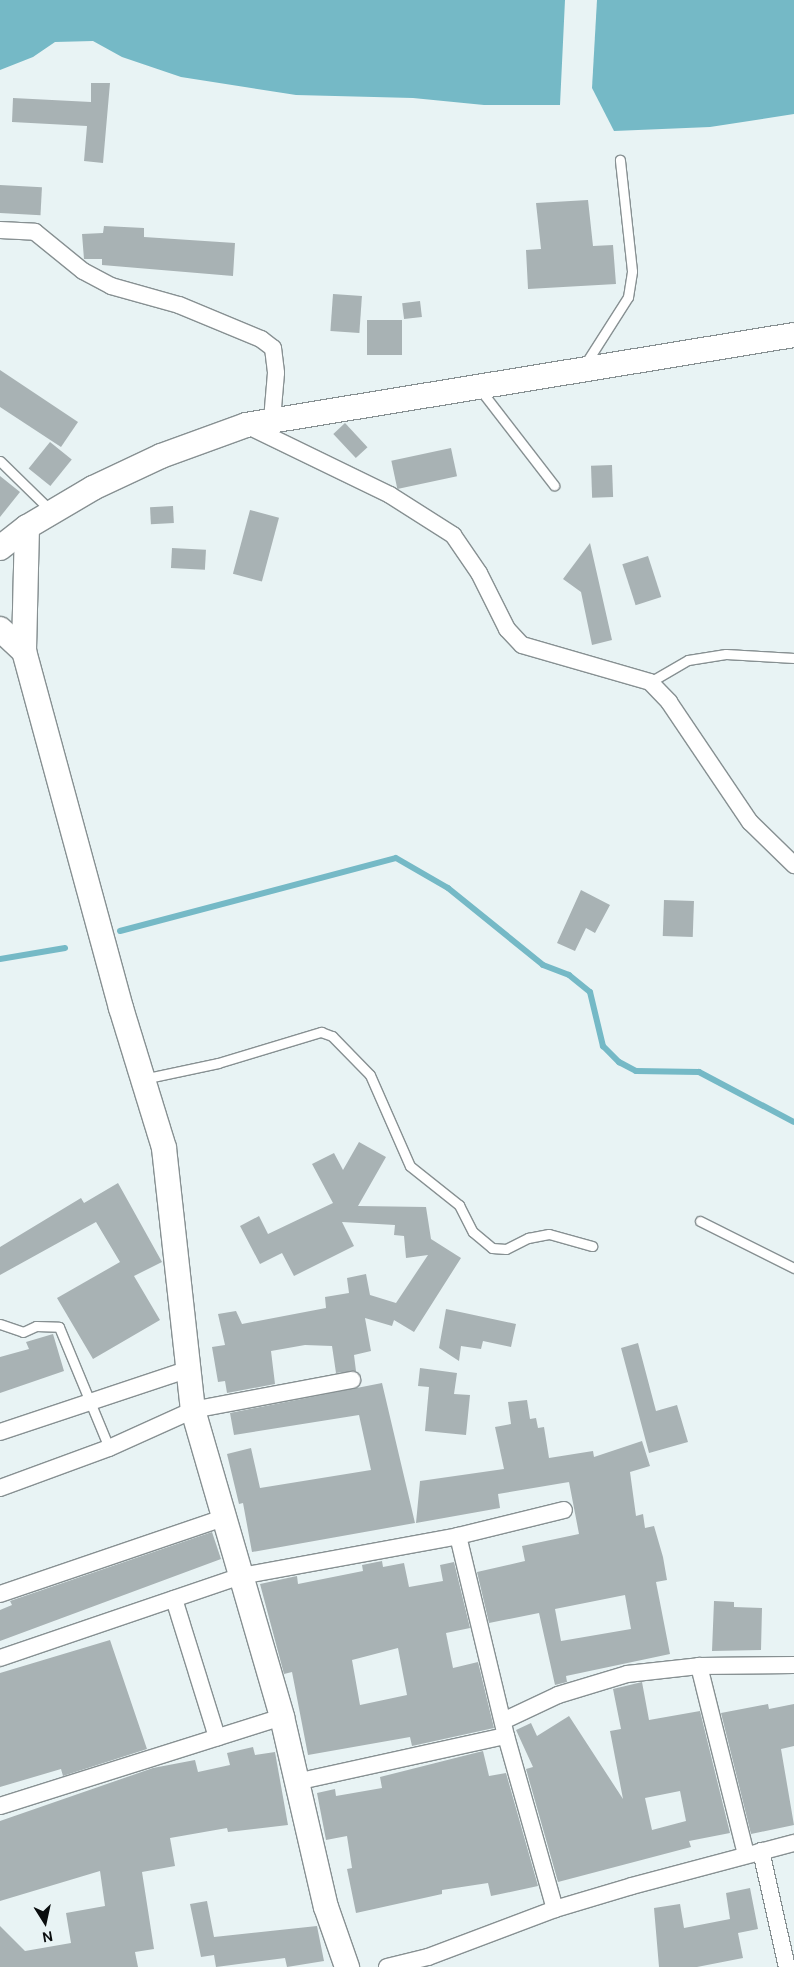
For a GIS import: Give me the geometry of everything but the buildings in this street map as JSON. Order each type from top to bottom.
[{"type":"main road","points":[[0,548],[27,527],[52,512],[161,456],[246,424],[794,335]]},
{"type":"main road","points":[[27,527],[24,651],[143,1079],[164,1148],[193,1410],[282,1717],[326,1907],[347,1967]]},
{"type":"main road","points":[[0,629],[24,651]]},
{"type":"street","points":[[0,230],[35,232],[83,271],[111,286],[179,305],[261,339],[273,348],[276,373],[272,420]]},
{"type":"street","points":[[246,424],[390,495],[453,535],[478,573],[507,629],[522,645],[650,682],[669,702],[750,822],[794,865]]},
{"type":"street","points":[[0,1432],[91,1403],[189,1368]]},
{"type":"street","points":[[0,1488],[109,1448],[193,1410],[352,1380]]},
{"type":"street","points":[[0,1658],[241,1576],[458,1536],[564,1510]]},
{"type":"street","points":[[0,1594],[223,1518]]},
{"type":"street","points":[[458,1536],[505,1728],[555,1910]]},
{"type":"street","points":[[174,1599],[217,1737]]},
{"type":"street","points":[[296,1782],[505,1728],[558,1695],[627,1674],[699,1666],[794,1665]]},
{"type":"street","points":[[699,1666],[787,1967]]},
{"type":"street","points":[[0,1806],[282,1717]]},
{"type":"street","points":[[387,1967],[428,1957],[555,1910],[753,1852],[794,1843]]},
{"type":"lane","points":[[582,370],[628,297],[632,271],[620,160]]},
{"type":"lane","points":[[478,387],[554,485]]},
{"type":"lane","points":[[0,461],[52,512]]},
{"type":"lane","points":[[650,682],[688,660],[726,654],[794,658]]},
{"type":"lane","points":[[143,1079],[218,1063],[321,1032],[332,1036],[370,1075],[410,1166],[459,1205],[472,1232],[492,1248],[506,1249],[528,1238],[549,1234],[592,1246]]},
{"type":"lane","points":[[700,1221],[794,1268]]},
{"type":"lane","points":[[0,1324],[23,1332],[36,1326],[60,1328],[109,1448]]},
{"type":"water","points":[[0,0],[565,0],[560,105],[484,105],[413,98],[296,95],[181,77],[122,57],[93,41],[55,42],[33,57],[0,70]]},
{"type":"water","points":[[597,0],[794,0],[794,114],[710,127],[614,131],[592,88]]},
{"type":"waterway","points":[[120,931],[396,858],[448,888],[543,965],[569,975],[590,992],[603,1046],[619,1062],[636,1071],[699,1072],[794,1122]]},
{"type":"waterway","points":[[0,959],[65,948]]}]
